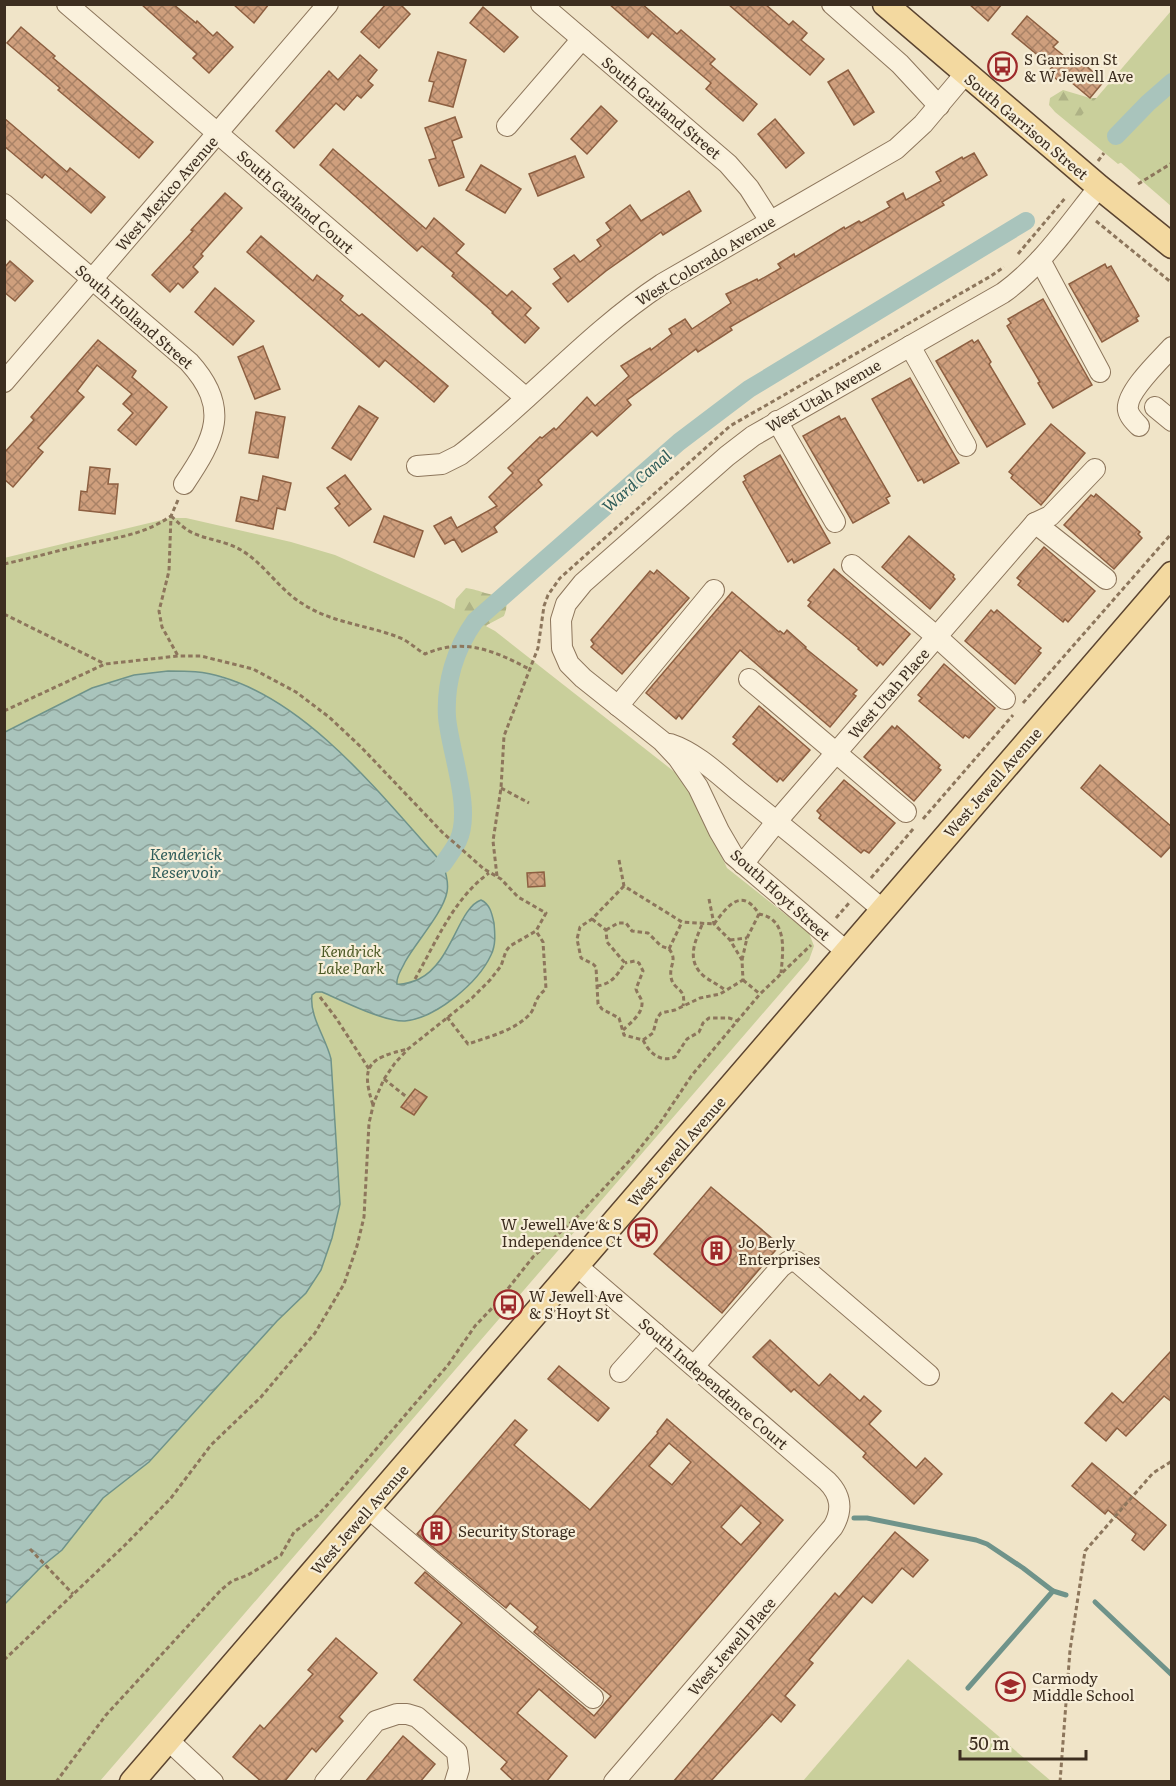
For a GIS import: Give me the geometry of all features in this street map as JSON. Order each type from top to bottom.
[{"type":"main road","name":"South Garrison Street","points":[[885,4],[1099,187],[1172,246]]},
{"type":"main road","name":"West Jewell Avenue","points":[[132,1782],[1172,574]]},
{"type":"street","name":"South Garland Court","points":[[67,4],[526,398]]},
{"type":"street","name":"West Mexico Avenue","points":[[4,382],[328,4]]},
{"type":"street","name":"South Garland Street","points":[[542,4],[728,164],[749,189],[770,221]]},
{"type":"street","points":[[832,4],[900,64],[939,106]]},
{"type":"street","points":[[507,126],[582,39]]},
{"type":"street","name":"West Colorado Avenue","points":[[417,466],[442,464],[460,455],[595,335],[643,296],[888,155],[907,140],[965,74]]},
{"type":"street","name":"West Utah Avenue","points":[[561,621],[566,604],[583,584],[727,456],[777,421],[1003,293],[1028,274],[1099,187]]},
{"type":"street","name":"South Holland Street","points":[[4,204],[199,372],[210,392],[214,416],[213,433],[200,461],[184,484]]},
{"type":"street","points":[[1040,260],[1100,372]]},
{"type":"street","points":[[910,346],[966,446]]},
{"type":"street","points":[[1138,426],[1128,410],[1130,396],[1172,347]]},
{"type":"street","points":[[1155,406],[1172,421]]},
{"type":"street","points":[[777,421],[835,522]]},
{"type":"street","name":"West Utah Place","points":[[743,864],[777,821],[1035,523],[1050,516],[1095,469]]},
{"type":"street","points":[[1035,523],[1106,579]]},
{"type":"street","points":[[852,565],[937,637],[1005,699]]},
{"type":"street","points":[[618,706],[714,590]]},
{"type":"street","name":"South Hoyt Street","points":[[561,621],[562,648],[569,664],[583,678],[662,741],[689,773],[727,846],[743,864],[848,952]]},
{"type":"street","points":[[750,678],[906,812]]},
{"type":"street","name":"South Hoyt Street","points":[[662,741],[691,754],[777,821],[883,910]]},
{"type":"street","points":[[694,1366],[781,1267],[789,1261],[797,1262],[929,1375]]},
{"type":"street","name":"South Independence Court","points":[[577,1266],[827,1481],[837,1493],[840,1507]]},
{"type":"street","points":[[620,1372],[655,1333]]},
{"type":"street","name":"West Jewell Place","points":[[614,1782],[828,1533],[836,1521],[840,1507]]},
{"type":"street","points":[[368,1508],[594,1698]]},
{"type":"street","points":[[325,1782],[376,1721],[397,1713],[417,1717],[457,1752],[459,1769],[455,1782]]},
{"type":"street","points":[[168,1740],[213,1782]]},
{"type":"path","points":[[1138,184],[1172,163]]},
{"type":"path","points":[[1099,224],[1172,283]]},
{"type":"path","points":[[4,564],[122,538],[154,526],[171,516]]},
{"type":"path","points":[[171,516],[169,571],[159,611],[162,627],[178,656]]},
{"type":"path","points":[[171,516],[192,532],[244,552],[266,568],[295,599],[320,613],[397,637],[426,654],[447,646],[465,646],[502,656],[530,669]]},
{"type":"path","points":[[4,614],[105,664]]},
{"type":"path","points":[[497,876],[493,841],[501,788],[504,736],[538,648]]},
{"type":"path","points":[[4,711],[105,664],[178,656],[201,656],[253,669],[296,692],[342,728],[442,832],[484,869],[497,876],[518,897],[546,913],[536,930],[510,946],[501,966],[490,980],[408,1049],[384,1079],[369,1124],[364,1217],[357,1246],[344,1284],[315,1333],[261,1397],[211,1445],[171,1498],[4,1660]]},
{"type":"path","points":[[501,788],[529,804]]},
{"type":"path","points":[[620,860],[624,886]]},
{"type":"path","points":[[415,979],[447,921],[465,895],[478,880],[489,873]]},
{"type":"path","points":[[624,886],[592,919],[580,927],[578,932],[577,947],[581,958],[596,967],[598,1004],[602,1009],[619,1018],[624,1035],[643,1040],[649,1052],[655,1056],[670,1059],[678,1054],[687,1039],[699,1032],[703,1023],[709,1018],[729,1018],[738,1021]]},
{"type":"path","points":[[624,886],[682,921],[702,924],[714,924],[732,904],[742,899],[752,903],[759,914],[776,923],[781,934],[784,945],[781,974]]},
{"type":"path","points":[[709,899],[714,924],[730,940],[742,960]]},
{"type":"path","points":[[834,920],[850,902]]},
{"type":"path","points":[[759,914],[747,938],[742,960],[743,980],[760,994]]},
{"type":"path","points":[[592,919],[606,930],[607,942],[624,963]]},
{"type":"path","points":[[669,949],[682,921]]},
{"type":"path","points":[[606,930],[618,923],[626,922],[632,931],[648,933],[663,948],[669,949]]},
{"type":"path","points":[[702,924],[693,947],[694,961],[700,972],[725,990]]},
{"type":"path","points":[[447,1017],[468,1044],[510,1028],[529,1015],[537,996],[546,989],[543,942],[536,930]]},
{"type":"path","points":[[730,940],[747,938]]},
{"type":"path","points":[[56,1782],[106,1715],[221,1590],[232,1581],[248,1575],[281,1555],[294,1532],[317,1516],[342,1489],[447,1365],[475,1326],[533,1257],[578,1216],[632,1158],[660,1123],[692,1075],[760,994],[810,947]]},
{"type":"path","points":[[669,949],[674,958],[671,978],[682,991],[685,999],[683,1006]]},
{"type":"path","points":[[597,986],[614,979],[624,963],[635,961],[639,963],[643,971],[636,989],[642,1003],[639,1013],[622,1030]]},
{"type":"path","points":[[643,1040],[653,1033],[657,1018],[662,1013],[700,998],[720,994],[743,980]]},
{"type":"path","points":[[320,998],[336,1018],[369,1070]]},
{"type":"path","points":[[373,1107],[366,1082],[369,1070],[378,1058],[388,1053],[408,1049]]},
{"type":"path","points":[[384,1079],[408,1098]]},
{"type":"path","points":[[500,1299],[508,1304]]},
{"type":"path","points":[[1060,1782],[1070,1650],[1085,1551],[1153,1473],[1172,1461]]},
{"type":"path","points":[[30,1550],[73,1594]]},
{"type":"green space","points":[[1171,11],[1171,206],[1075,123]]},
{"type":"green space","points":[[1063,90],[1090,98],[1100,98],[1128,159],[1118,164],[1055,112],[1049,105],[1050,98]]},
{"type":"green space","name":"Kendrick Lake Park","points":[[170,518],[186,518],[291,542],[335,555],[441,602],[495,631],[681,777],[689,787],[727,868],[809,933],[814,946],[809,960],[100,1781],[5,1781],[4,558]]},
{"type":"green space","points":[[466,588],[503,598],[507,604],[504,616],[487,625],[483,631],[453,618],[456,599]]},
{"type":"green space","points":[[908,1659],[1051,1781],[803,1781]]},
{"type":"water","name":"Kenderick Reservoir","points":[[168,671],[202,672],[222,677],[255,690],[286,708],[315,730],[343,756],[443,864],[448,885],[444,900],[435,918],[405,962],[398,975],[397,984],[414,981],[430,971],[447,949],[466,913],[481,900],[489,907],[494,923],[493,951],[476,977],[455,997],[430,1013],[405,1021],[386,1018],[322,992],[312,995],[315,1019],[331,1059],[340,1204],[321,1270],[306,1293],[277,1321],[149,1462],[103,1498],[62,1550],[41,1567],[5,1604],[5,732],[92,688],[134,675]]},
{"type":"building","points":[[141,4],[173,4],[213,36],[217,32],[233,47],[209,73],[193,58],[197,54]]},
{"type":"building","points":[[233,4],[269,4],[254,23]]},
{"type":"building","points":[[386,4],[400,4],[410,14],[379,48],[361,32]]},
{"type":"building","points":[[609,4],[642,4],[677,34],[681,30],[715,59],[710,64],[757,104],[743,121],[706,89],[711,83],[652,33],[648,38]]},
{"type":"building","points":[[728,4],[765,4],[789,25],[793,21],[807,33],[801,40],[824,59],[810,75]]},
{"type":"building","points":[[969,4],[1002,4],[988,21]]},
{"type":"building","points":[[483,7],[518,37],[504,52],[470,23]]},
{"type":"building","points":[[1027,16],[1058,42],[1053,47],[1074,64],[1078,59],[1104,81],[1090,98],[1065,77],[1061,83],[1048,72],[1052,67],[1012,34]]},
{"type":"building","points":[[21,27],[55,56],[53,58],[153,142],[139,158],[58,90],[60,88],[7,43]]},
{"type":"building","points":[[438,52],[466,60],[453,107],[429,101],[434,82],[429,81]]},
{"type":"building","points":[[360,55],[377,70],[368,81],[373,85],[361,98],[357,95],[344,110],[336,103],[294,148],[276,131],[329,71],[338,80]]},
{"type":"building","points":[[848,70],[874,112],[854,125],[828,82]]},
{"type":"building","points":[[601,106],[617,121],[587,154],[571,139]]},
{"type":"building","points":[[455,117],[462,137],[452,141],[464,177],[439,186],[429,160],[436,158],[425,128]]},
{"type":"building","points":[[4,118],[67,172],[70,168],[105,197],[91,213],[45,174],[42,178],[4,146]]},
{"type":"building","points":[[775,119],[804,153],[786,168],[758,134]]},
{"type":"building","points":[[333,149],[426,229],[434,218],[464,244],[456,253],[507,296],[512,291],[531,308],[525,315],[539,328],[525,343],[452,276],[454,273],[422,246],[417,251],[320,165]]},
{"type":"building","points":[[974,153],[987,175],[942,202],[944,205],[730,327],[732,330],[698,352],[696,349],[627,400],[631,405],[597,436],[592,431],[538,480],[542,485],[494,527],[497,532],[462,552],[454,539],[445,544],[434,526],[451,517],[457,528],[497,506],[489,497],[513,473],[508,468],[540,437],[542,438],[554,428],[556,430],[587,397],[595,406],[629,376],[621,366],[650,348],[651,350],[672,334],[669,329],[685,319],[692,329],[731,303],[726,294],[757,279],[758,281],[781,268],[778,264],[794,254],[795,257],[844,227],[845,229],[859,221],[861,223],[890,207],[887,202],[903,193],[906,200],[941,181],[936,172]]},
{"type":"building","points":[[575,156],[584,177],[538,196],[529,174]]},
{"type":"building","points":[[481,165],[521,189],[505,213],[466,190]]},
{"type":"building","points":[[689,191],[701,211],[663,235],[661,232],[606,271],[568,302],[553,284],[561,278],[554,269],[574,255],[580,262],[601,246],[597,240],[611,230],[606,223],[630,205],[641,221]]},
{"type":"building","points":[[225,193],[242,208],[201,254],[203,256],[193,267],[198,272],[183,288],[178,283],[170,292],[152,275]]},
{"type":"building","points":[[261,236],[313,281],[317,275],[343,296],[340,300],[359,316],[362,314],[448,386],[434,402],[385,360],[379,367],[247,252]]},
{"type":"building","points":[[10,261],[33,281],[15,301],[4,292],[4,268]]},
{"type":"building","points":[[1105,264],[1107,268],[1111,266],[1139,316],[1136,318],[1138,321],[1102,342],[1069,284]]},
{"type":"building","points":[[215,288],[254,321],[233,345],[195,312]]},
{"type":"building","points":[[1043,299],[1092,385],[1053,408],[1007,326],[1011,323],[1008,319]]},
{"type":"building","points":[[98,340],[136,371],[132,377],[167,407],[136,445],[118,430],[133,413],[123,404],[132,394],[97,365],[77,391],[84,397],[38,448],[43,452],[13,487],[4,479],[4,453],[34,420],[31,417]]},
{"type":"building","points":[[972,340],[974,343],[978,340],[991,362],[989,364],[1025,424],[987,447],[936,361]]},
{"type":"building","points":[[263,346],[280,389],[255,399],[238,357]]},
{"type":"building","points":[[910,378],[959,463],[924,483],[922,479],[918,481],[872,399]]},
{"type":"building","points":[[359,406],[378,418],[351,460],[332,448]]},
{"type":"building","points":[[256,412],[285,417],[278,458],[249,453]]},
{"type":"building","points":[[839,416],[841,420],[845,418],[890,496],[886,498],[889,503],[853,523],[803,436]]},
{"type":"building","points":[[1051,424],[1085,453],[1041,505],[1011,478],[1013,475],[1009,472]]},
{"type":"building","points":[[780,455],[830,543],[794,563],[792,559],[788,562],[743,482],[746,480],[744,476]]},
{"type":"building","points":[[90,467],[110,469],[108,484],[118,484],[115,514],[79,510],[81,491],[87,492]]},
{"type":"building","points":[[345,475],[371,509],[349,526],[335,508],[340,504],[327,488]]},
{"type":"building","points":[[263,476],[291,483],[285,510],[277,508],[273,529],[236,521],[241,497],[258,501]]},
{"type":"building","points":[[1096,494],[1140,532],[1138,534],[1142,538],[1114,569],[1064,525],[1091,495],[1094,497]]},
{"type":"building","points":[[384,516],[423,531],[414,557],[374,542]]},
{"type":"building","points":[[909,536],[954,575],[955,579],[930,609],[882,567]]},
{"type":"building","points":[[1044,547],[1095,591],[1068,622],[1065,619],[1063,622],[1018,585],[1021,581],[1017,578]]},
{"type":"building","points":[[834,569],[910,634],[883,665],[880,662],[877,666],[808,606],[811,602],[808,600]]},
{"type":"building","points":[[657,570],[689,598],[622,674],[591,647],[594,644],[591,640],[650,571],[654,574]]},
{"type":"building","points":[[732,592],[779,632],[784,634],[787,630],[805,648],[857,690],[853,694],[856,696],[830,727],[740,650],[682,719],[679,715],[676,719],[646,693]]},
{"type":"building","points":[[991,610],[994,613],[997,610],[1041,648],[1038,651],[1041,653],[1015,684],[965,641]]},
{"type":"building","points":[[944,664],[995,708],[969,738],[965,735],[963,738],[919,701],[922,698],[918,695]]},
{"type":"building","points":[[759,706],[810,750],[783,781],[780,778],[777,782],[733,744],[737,740],[733,737]]},
{"type":"building","points":[[892,726],[895,729],[897,726],[940,765],[938,768],[941,770],[914,801],[864,757]]},
{"type":"building","points":[[1100,765],[1172,827],[1172,845],[1161,857],[1081,788]]},
{"type":"building","points":[[844,780],[895,823],[869,853],[864,850],[861,853],[819,818],[821,815],[817,811]]},
{"type":"building","points":[[544,872],[545,886],[528,887],[527,873]]},
{"type":"building","points":[[415,1089],[427,1097],[414,1115],[401,1107]]},
{"type":"building","name":"Jo Berly Enterprises","points":[[711,1187],[780,1245],[722,1313],[654,1254]]},
{"type":"building","points":[[770,1340],[819,1386],[830,1374],[860,1401],[864,1396],[881,1411],[869,1424],[916,1468],[925,1458],[942,1474],[914,1504],[863,1457],[866,1453],[794,1389],[791,1392],[753,1357]]},
{"type":"building","points":[[1172,1350],[1172,1402],[1164,1396],[1126,1436],[1117,1428],[1106,1441],[1085,1423],[1112,1393],[1123,1403]]},
{"type":"building","points":[[559,1366],[609,1408],[598,1421],[548,1379]]},
{"type":"building","points":[[667,1419],[783,1520],[595,1738],[539,1689],[517,1713],[567,1756],[546,1782],[515,1782],[501,1769],[507,1762],[414,1680],[462,1623],[415,1583],[425,1572],[594,1716],[611,1696],[534,1632],[538,1627],[510,1603],[506,1608],[417,1534],[515,1420],[527,1430],[514,1445],[590,1510]],"holes":[[[669,1443],[691,1462],[672,1485],[649,1466]],[[741,1505],[761,1523],[741,1545],[721,1527]]]},
{"type":"building","points":[[1092,1463],[1166,1525],[1144,1550],[1132,1540],[1136,1534],[1108,1510],[1105,1514],[1072,1486]]},
{"type":"building","points":[[895,1532],[928,1560],[913,1577],[902,1568],[872,1603],[863,1596],[809,1660],[813,1663],[785,1696],[795,1705],[781,1722],[772,1714],[710,1782],[673,1782],[835,1593],[839,1597]]},
{"type":"building","points":[[336,1638],[377,1673],[339,1717],[343,1721],[316,1752],[312,1748],[284,1782],[262,1782],[233,1757],[260,1725],[264,1729],[313,1674],[308,1670]]},
{"type":"building","points":[[403,1736],[435,1764],[420,1782],[365,1782]]},
{"type":"waterway","name":"Ward Canal","points":[[1116,136],[1172,82]]},
{"type":"waterway","name":"Ward Canal","points":[[443,864],[458,841],[463,813],[447,717],[448,692],[457,655],[475,621],[679,442],[749,389],[1026,221]]},
{"type":"waterway","points":[[854,1518],[867,1518],[976,1540],[987,1544],[1053,1591],[1066,1595]]},
{"type":"waterway","points":[[968,1688],[1053,1591]]},
{"type":"waterway","points":[[1095,1602],[1172,1675]]},
{"type":"place","name":"S Garrison St & W Jewell Ave","points":[[1003,67]]},
{"type":"place","name":"W Jewell Ave & S Independence Ct","points":[[643,1232]]},
{"type":"place","name":"Jo Berly Enterprises","points":[[717,1250]]},
{"type":"place","name":"W Jewell Ave & S Hoyt St","points":[[508,1304]]},
{"type":"place","name":"Security Storage","points":[[437,1530]]},
{"type":"place","name":"Carmody Middle School","points":[[1011,1686]]}]
